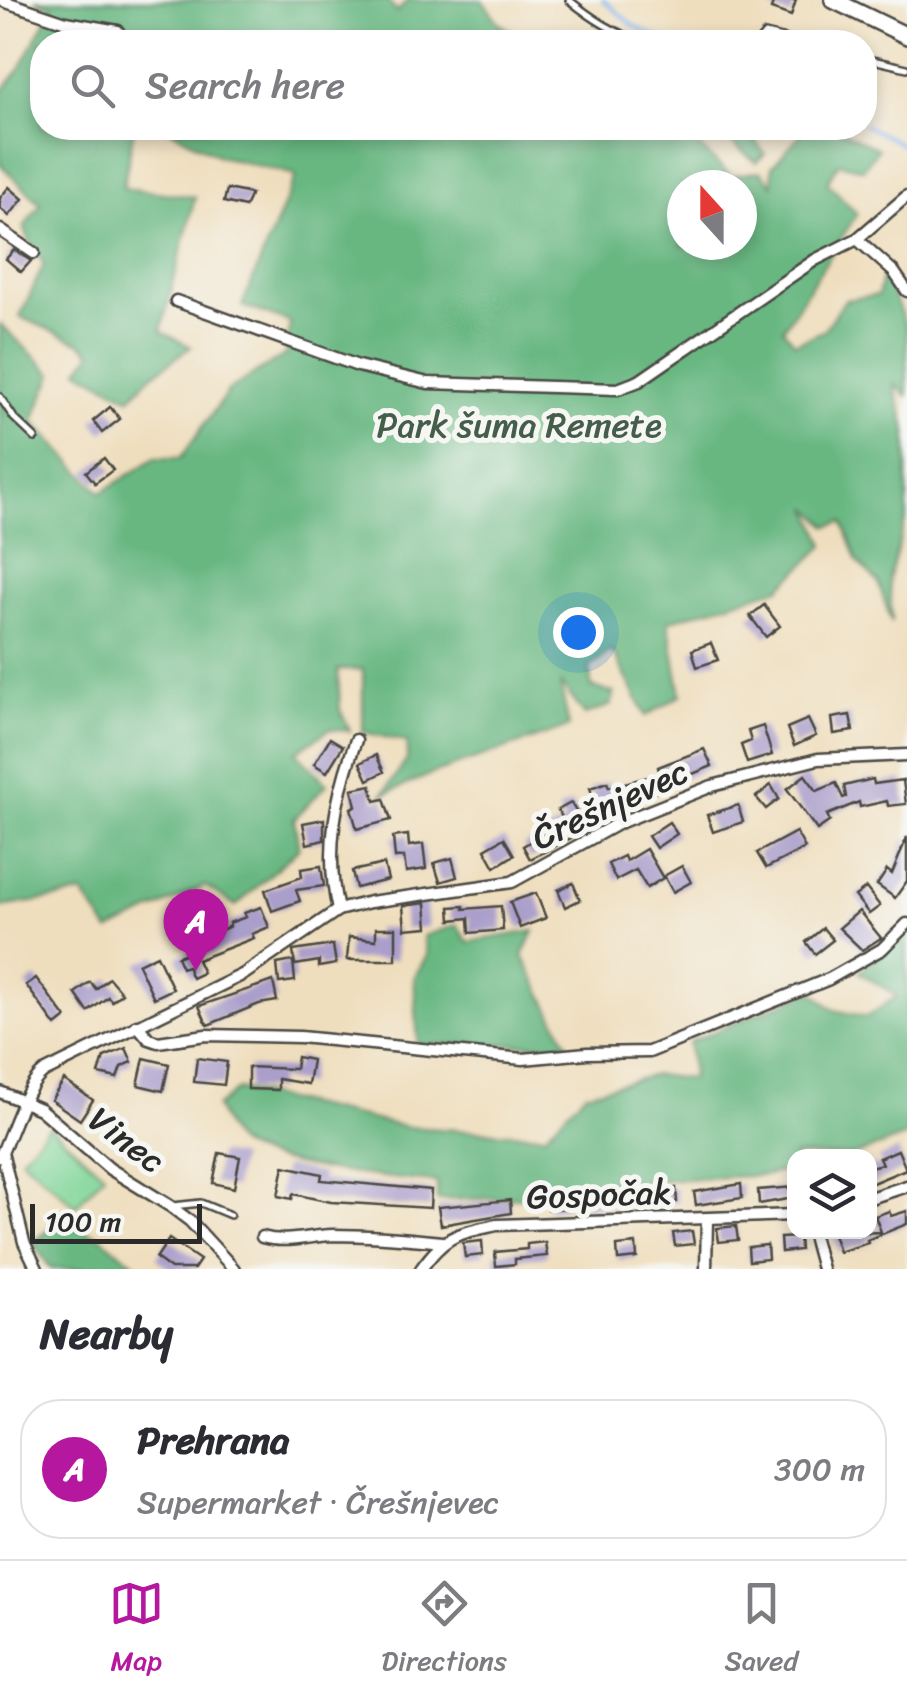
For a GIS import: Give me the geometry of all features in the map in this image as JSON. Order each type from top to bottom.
[{"type":"street","points":[[0,0],[66,22],[112,30]]},
{"type":"street","points":[[833,0],[907,36]]},
{"type":"street","points":[[176,301],[358,366],[428,383],[618,388],[639,381],[816,260],[857,239],[907,196]]},
{"type":"street","points":[[0,230],[34,253]]},
{"type":"street","points":[[857,239],[894,272],[907,291]]},
{"type":"street","points":[[338,910],[334,887],[334,808],[356,740]]},
{"type":"street","name":"Črešnjevec","points":[[26,1102],[28,1090],[44,1072],[244,974],[338,910],[380,900],[512,882],[619,823],[712,786],[818,759],[907,756]]},
{"type":"street","points":[[137,1025],[149,1039],[158,1042],[206,1035],[300,1037],[523,1059],[649,1052],[828,979],[882,949],[907,924]]},
{"type":"street","name":"Vinec","points":[[0,1092],[56,1120],[127,1182],[190,1221],[234,1269]]},
{"type":"street","points":[[26,1102],[1,1156],[24,1242],[37,1269]]},
{"type":"street","points":[[877,1196],[907,1186]]},
{"type":"street","name":"Gospočak","points":[[442,1242],[470,1231],[524,1222],[787,1216]]},
{"type":"street","points":[[706,1269],[707,1218]]},
{"type":"street","points":[[262,1237],[279,1242],[318,1236],[376,1236],[442,1242]]},
{"type":"street","points":[[814,1239],[822,1269]]},
{"type":"street","points":[[421,1269],[442,1242]]},
{"type":"lane","points":[[569,0],[612,30]]},
{"type":"lane","points":[[877,61],[907,68]]},
{"type":"lane","points":[[0,397],[14,418],[36,438]]},
{"type":"lane","points":[[170,1206],[201,1203],[230,1215]]},
{"type":"green space","points":[[35,0],[387,0],[397,12],[408,0],[482,0],[500,24],[510,30],[41,30],[53,7]]},
{"type":"green space","points":[[30,50],[30,140],[132,140],[123,188],[195,197],[161,331],[191,347],[151,376],[130,398],[79,370],[92,353],[81,343],[20,317],[44,264],[24,227],[41,204],[0,164],[0,94]]},
{"type":"green space","name":"Park šuma Remete","points":[[189,140],[696,140],[694,142],[724,170],[667,170],[667,260],[757,260],[757,172],[761,171],[772,185],[772,167],[796,140],[860,140],[878,149],[863,169],[839,163],[827,182],[857,214],[783,329],[795,343],[823,331],[845,300],[878,295],[884,272],[907,329],[907,396],[894,384],[907,431],[907,515],[889,579],[892,623],[878,582],[858,562],[843,522],[828,526],[809,507],[825,545],[780,588],[668,621],[681,695],[646,716],[612,650],[590,667],[591,687],[614,693],[611,705],[585,715],[560,683],[569,727],[382,795],[407,760],[407,742],[363,732],[363,669],[338,670],[340,709],[350,731],[330,729],[296,752],[327,784],[294,819],[299,848],[236,906],[205,886],[109,931],[83,894],[0,907],[0,324],[53,374],[33,421],[101,493],[155,458],[181,458],[229,390],[286,354],[290,322],[242,306],[296,175],[219,156]]},
{"type":"green space","points":[[728,140],[755,140],[765,154],[756,162]]},
{"type":"green space","points":[[457,925],[468,942],[534,931],[523,956],[568,1045],[418,1044],[414,978],[427,955],[423,936]]},
{"type":"green space","points":[[907,932],[907,1136],[872,1149],[787,1149],[787,1171],[767,1175],[545,1186],[537,1197],[437,1200],[437,1182],[299,1165],[249,1150],[232,1138],[216,1107],[238,1089],[406,1127],[545,1135],[585,1093],[654,1075],[692,1079],[689,1042],[812,991],[834,1010],[867,1017],[897,996],[859,972]]},
{"type":"green space","points":[[49,1126],[104,1174],[76,1206],[21,1158]]},
{"type":"green space","points":[[57,1222],[98,1235],[141,1269],[51,1269],[33,1243]]},
{"type":"building","points":[[774,0],[796,0],[791,16],[771,9]]},
{"type":"building","points":[[9,187],[23,199],[9,216],[0,208],[0,198]]},
{"type":"building","points":[[227,189],[251,194],[245,207],[224,202]]},
{"type":"building","points":[[14,250],[31,261],[21,272],[6,259]]},
{"type":"building","points":[[110,407],[120,419],[102,433],[93,421]]},
{"type":"building","points":[[104,458],[113,470],[95,483],[86,472]]},
{"type":"building","points":[[764,605],[780,626],[766,637],[750,616]]},
{"type":"building","points":[[711,643],[718,660],[697,667],[692,650]]},
{"type":"building","points":[[850,715],[853,731],[834,734],[832,718]]},
{"type":"building","points":[[808,719],[816,736],[794,746],[787,728]]},
{"type":"building","points":[[763,726],[772,755],[747,763],[741,745],[751,741],[748,731]]},
{"type":"building","points":[[330,738],[343,746],[327,772],[314,764]]},
{"type":"building","points":[[704,749],[712,766],[656,789],[657,792],[622,796],[596,805],[590,788],[660,774],[658,767]]},
{"type":"building","points":[[376,755],[384,772],[368,780],[360,763]]},
{"type":"building","points":[[805,775],[817,791],[836,783],[843,798],[844,786],[873,779],[874,784],[903,780],[906,804],[888,806],[887,801],[860,807],[859,802],[827,815],[830,821],[817,830],[787,789]]},
{"type":"building","points":[[371,785],[375,801],[384,799],[391,820],[357,829],[351,808],[356,806],[352,789]]},
{"type":"building","points":[[771,785],[779,799],[766,809],[756,797]]},
{"type":"building","points":[[571,803],[581,820],[568,828],[558,810]]},
{"type":"building","points":[[738,805],[743,822],[713,832],[707,815]]},
{"type":"building","points":[[324,819],[324,840],[307,844],[303,823]]},
{"type":"building","points":[[564,822],[573,837],[530,859],[523,846]]},
{"type":"building","points":[[669,822],[677,834],[656,848],[648,836]]},
{"type":"building","points":[[796,832],[805,848],[766,868],[757,853]]},
{"type":"building","points":[[408,835],[409,846],[423,844],[426,869],[406,872],[404,857],[395,858],[393,837]]},
{"type":"building","points":[[907,837],[907,881],[895,898],[877,885],[887,870],[892,874]]},
{"type":"building","points":[[504,838],[514,855],[495,867],[485,849]]},
{"type":"building","points":[[646,849],[663,878],[647,888],[636,870],[616,880],[608,864],[624,856],[626,861]]},
{"type":"building","points":[[452,858],[457,877],[440,882],[434,863]]},
{"type":"building","points":[[384,864],[388,880],[356,888],[352,871]]},
{"type":"building","points":[[321,866],[324,886],[296,890],[300,901],[272,911],[265,890],[302,877],[301,869]]},
{"type":"building","points":[[682,866],[691,882],[673,892],[664,876]]},
{"type":"building","points":[[573,883],[580,900],[565,907],[558,890]]},
{"type":"building","points":[[866,888],[880,906],[869,914],[855,896]]},
{"type":"building","points":[[536,893],[546,918],[520,928],[510,902]]},
{"type":"building","points":[[426,903],[428,927],[405,929],[403,906]]},
{"type":"building","points":[[501,906],[503,930],[470,933],[469,918],[451,920],[450,907]]},
{"type":"building","points":[[261,907],[269,927],[252,934],[254,938],[197,960],[203,973],[192,978],[187,966],[182,968],[177,957],[195,949],[193,943]]},
{"type":"building","points":[[859,911],[881,938],[862,950],[839,928]]},
{"type":"building","points":[[376,928],[396,928],[396,960],[347,960],[349,937],[376,940]]},
{"type":"building","points":[[823,928],[833,940],[815,954],[806,942]]},
{"type":"building","points":[[333,945],[336,964],[319,967],[319,961],[295,965],[293,951]]},
{"type":"building","points":[[157,955],[173,989],[154,998],[138,964]]},
{"type":"building","points":[[293,961],[295,981],[279,983],[277,964]]},
{"type":"building","points":[[36,978],[66,1018],[56,1026],[26,985]]},
{"type":"building","points":[[109,978],[122,993],[112,1001],[108,997],[88,1012],[75,993],[90,982],[96,989]]},
{"type":"building","points":[[273,981],[277,1001],[259,1004],[208,1025],[206,1022],[199,1006]]},
{"type":"building","points":[[126,1048],[132,1062],[121,1067],[117,1078],[99,1074],[104,1057]]},
{"type":"building","points":[[297,1057],[312,1060],[308,1084],[278,1079],[278,1090],[248,1089],[248,1067],[295,1069]]},
{"type":"building","points":[[144,1058],[169,1064],[163,1091],[138,1085]]},
{"type":"building","points":[[197,1058],[227,1062],[224,1085],[194,1082]]},
{"type":"building","points":[[64,1080],[93,1100],[80,1120],[51,1100]]},
{"type":"building","points":[[898,1150],[906,1169],[877,1181],[877,1165],[882,1164],[879,1158]]},
{"type":"building","points":[[219,1153],[240,1157],[234,1188],[213,1183]]},
{"type":"building","points":[[284,1166],[322,1174],[321,1180],[431,1190],[430,1208],[331,1202],[293,1194],[292,1199],[278,1196]]},
{"type":"building","points":[[741,1184],[742,1198],[696,1205],[694,1192]]},
{"type":"building","points":[[676,1188],[677,1202],[632,1210],[630,1196]]},
{"type":"building","points":[[787,1188],[787,1199],[759,1204],[758,1190]]},
{"type":"building","points":[[625,1190],[627,1203],[585,1208],[583,1194]]},
{"type":"building","points":[[566,1194],[567,1208],[548,1209],[547,1196]]},
{"type":"building","points":[[510,1200],[511,1213],[441,1225],[438,1207]]},
{"type":"building","points":[[907,1211],[907,1224],[877,1236],[881,1232],[877,1215]]},
{"type":"building","points":[[736,1226],[738,1240],[719,1242],[717,1228]]},
{"type":"building","points":[[692,1231],[694,1244],[675,1246],[673,1233]]},
{"type":"building","points":[[780,1238],[799,1239],[800,1250],[781,1252]]},
{"type":"building","points":[[169,1239],[200,1260],[194,1269],[171,1269],[156,1258]]},
{"type":"building","points":[[835,1239],[870,1239],[868,1243],[839,1252]]},
{"type":"building","points":[[482,1241],[483,1255],[465,1257],[463,1243]]},
{"type":"building","points":[[545,1242],[547,1256],[515,1259],[515,1264],[496,1266],[495,1252],[527,1249],[527,1244]]},
{"type":"building","points":[[636,1244],[637,1258],[618,1260],[617,1246]]},
{"type":"building","points":[[767,1245],[768,1259],[749,1261],[748,1247]]},
{"type":"waterway","points":[[603,0],[642,30]]},
{"type":"waterway","points":[[877,132],[907,147]]},
{"type":"place","name":"Prehrana","points":[[196,971]]}]
